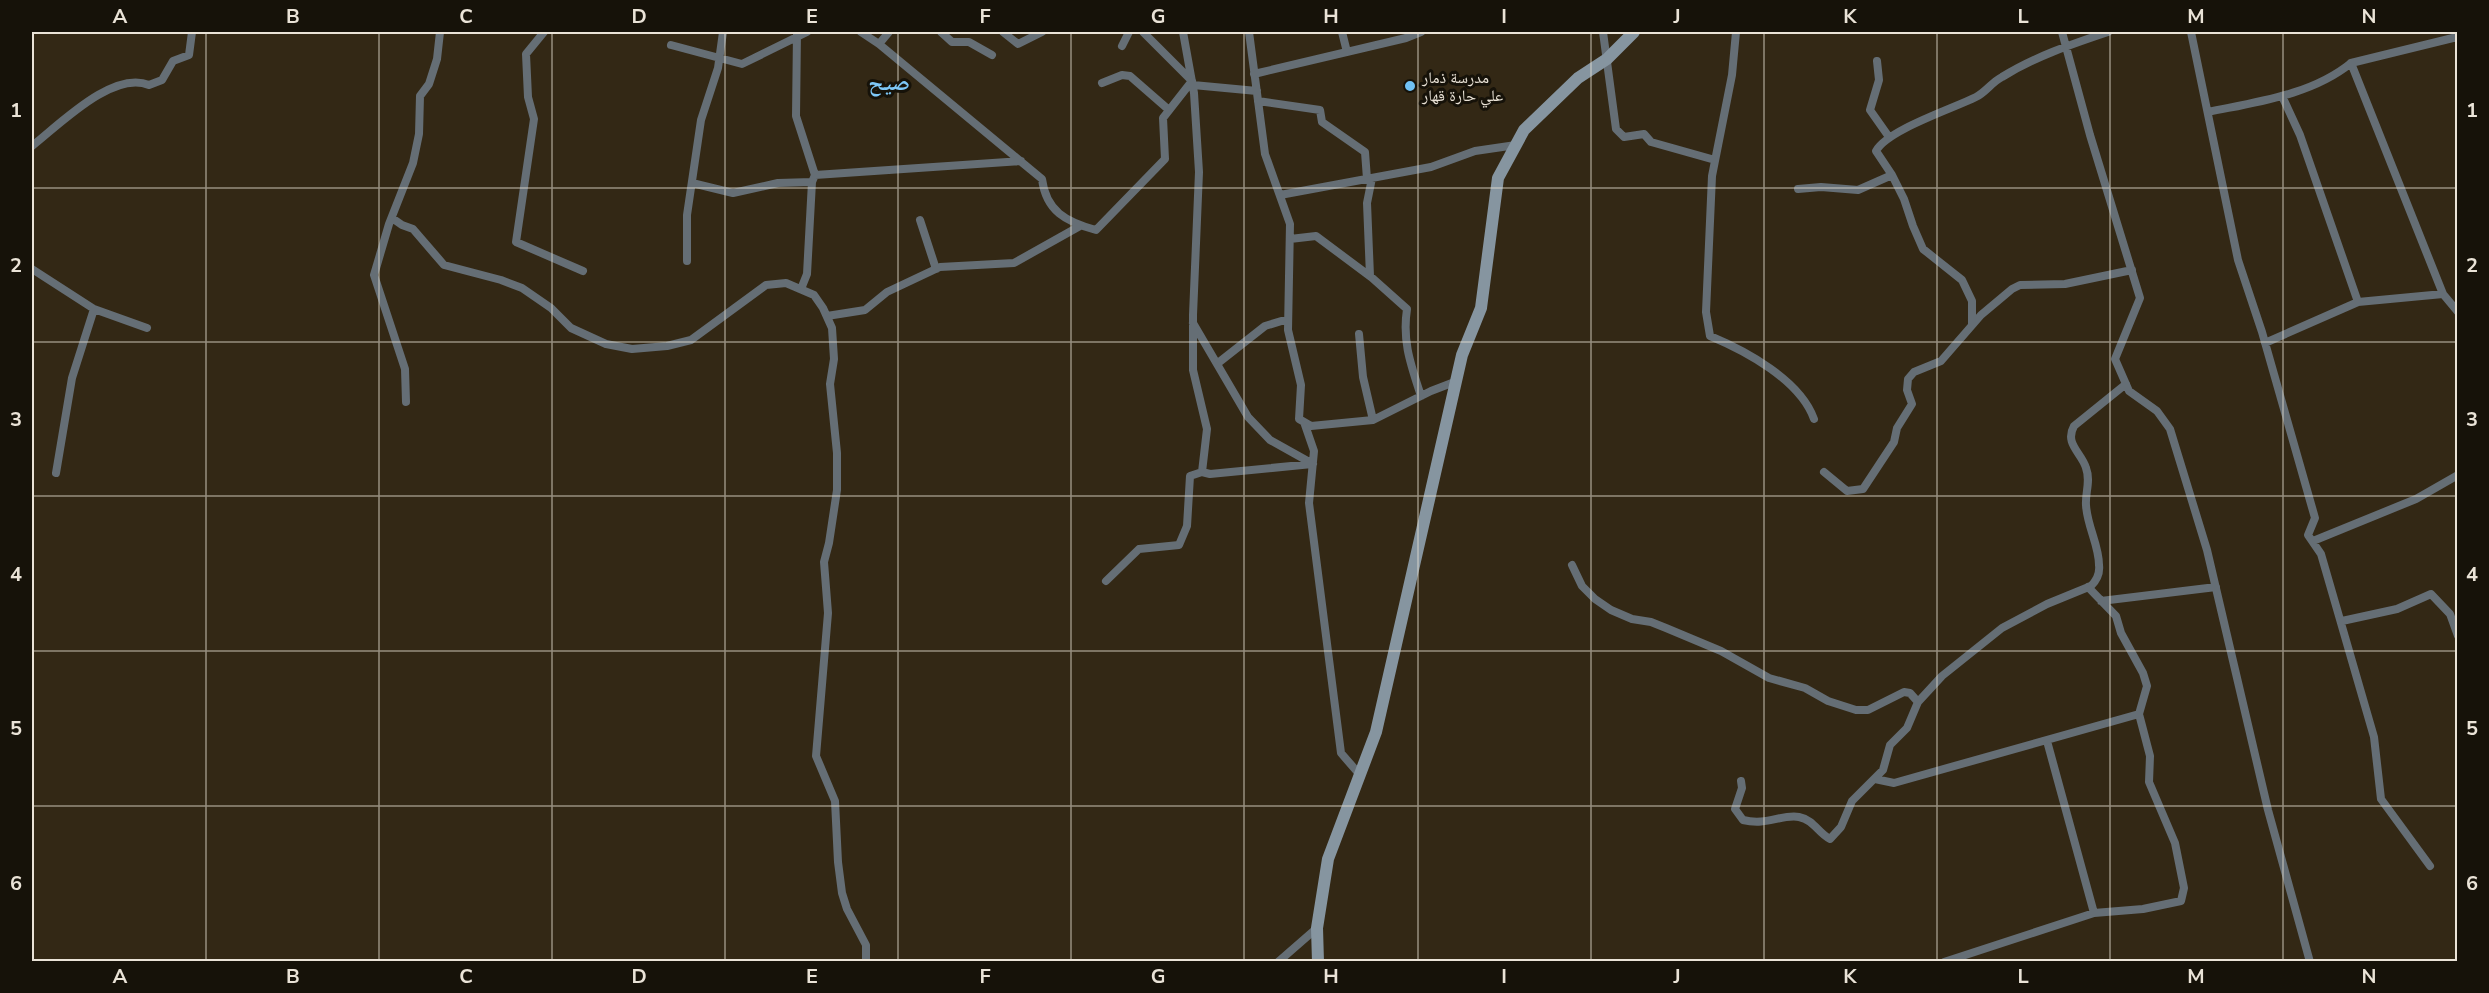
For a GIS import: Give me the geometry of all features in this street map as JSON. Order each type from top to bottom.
[{"type":"street","points":[[32,146],[101,93],[119,83],[139,81],[149,85],[162,80],[172,61],[189,55],[192,32]]},
{"type":"street","points":[[406,402],[405,369],[374,275],[413,163],[419,134],[420,96],[429,84],[437,59],[440,32]]},
{"type":"street","points":[[544,32],[526,54],[528,97],[534,119],[516,243],[583,271]]},
{"type":"street","points":[[687,261],[687,215],[701,120],[719,58],[723,32]]},
{"type":"street","points":[[671,45],[742,64],[807,32]]},
{"type":"street","points":[[861,32],[879,44],[1042,179],[1044,195],[1058,214],[1080,226],[1096,230],[1165,159],[1162,118],[1192,83]]},
{"type":"street","points":[[879,44],[889,32]]},
{"type":"street","points":[[941,32],[952,42],[969,42],[992,55]]},
{"type":"street","points":[[1003,32],[1018,44],[1042,32]]},
{"type":"street","points":[[1122,46],[1129,32]]},
{"type":"street","points":[[1143,32],[1192,83],[1320,110],[1322,122],[1365,152],[1370,178],[1367,203],[1371,277]]},
{"type":"street","points":[[1183,32],[1192,83],[1200,172],[1193,370],[1207,429],[1202,472]]},
{"type":"street","points":[[1249,32],[1265,154],[1290,224],[1288,330],[1301,385],[1299,419],[1311,426],[1373,420],[1456,381]]},
{"type":"street","points":[[1342,32],[1347,52]]},
{"type":"street","points":[[1254,74],[1406,38],[1421,32]]},
{"type":"street","points":[[1603,32],[1616,129],[1624,137],[1644,134],[1651,142],[1715,160]]},
{"type":"street","points":[[1318,962],[1317,928],[1328,860],[1376,732],[1462,355],[1481,308],[1498,178],[1524,130],[1578,78],[1608,59],[1634,32]]},
{"type":"street","points":[[1736,32],[1732,75],[1715,160],[1707,312],[1710,336],[1738,348],[1769,368],[1803,398],[1809,405],[1814,419]]},
{"type":"street","points":[[2062,32],[2090,135],[2140,298],[2115,359],[2129,391],[2157,411],[2170,429],[2207,550],[2268,810],[2310,962]]},
{"type":"street","points":[[1972,325],[1972,301],[1962,280],[1923,249],[1904,199],[1876,151],[1880,143],[1980,95],[2001,77],[2066,45],[2108,32]]},
{"type":"street","points":[[2191,32],[2238,260],[2265,343],[2315,518],[2308,535],[2321,554],[2374,737],[2381,799],[2430,866]]},
{"type":"street","points":[[797,35],[796,116],[813,179],[807,274],[801,289]]},
{"type":"street","points":[[2208,112],[2282,96],[2337,74],[2351,63],[2456,36]]},
{"type":"street","points":[[1877,61],[1879,80],[1870,110],[1889,138]]},
{"type":"street","points":[[2351,63],[2443,294],[2457,312]]},
{"type":"street","points":[[1102,82],[1122,75],[1130,76],[1169,110]]},
{"type":"street","points":[[2282,96],[2300,135],[2358,302]]},
{"type":"street","points":[[1280,195],[1431,167],[1475,151],[1516,145]]},
{"type":"street","points":[[692,183],[733,193],[778,183],[813,179],[1020,161]]},
{"type":"street","points":[[1798,189],[1821,187],[1858,190],[1892,175]]},
{"type":"street","points":[[392,218],[413,229],[444,265],[522,288],[551,309],[571,328],[606,344],[632,349],[667,346],[692,340],[766,285],[786,283],[814,295],[832,328],[834,359],[830,384],[837,453],[837,490],[824,562],[828,613],[816,756],[835,801],[842,892],[847,909],[866,945],[866,962]]},
{"type":"street","points":[[920,220],[936,269]]},
{"type":"street","points":[[826,316],[865,310],[886,291],[936,269],[1014,263],[1080,226]]},
{"type":"street","points":[[1290,239],[1316,236],[1371,277],[1407,309],[1403,330],[1408,356],[1421,396]]},
{"type":"street","points":[[32,268],[94,309],[147,328]]},
{"type":"street","points":[[1824,472],[1846,491],[1863,489],[1894,442],[1897,428],[1912,404],[1907,390],[1908,379],[1918,369],[1941,361],[2001,296],[2020,285],[2051,286],[2132,270]]},
{"type":"street","points":[[2265,343],[2358,302],[2443,294]]},
{"type":"street","points":[[56,473],[72,378],[94,309]]},
{"type":"street","points":[[1218,363],[1265,327],[1288,320]]},
{"type":"street","points":[[1193,322],[1248,417],[1270,440],[1313,464]]},
{"type":"street","points":[[1359,334],[1363,377],[1373,420]]},
{"type":"street","points":[[1741,781],[1742,788],[1735,808],[1743,820],[1763,823],[1789,817],[1801,818],[1816,826],[1830,839],[1840,827],[1852,801],[1875,779],[1886,764],[1887,750],[1907,728],[1918,702],[1942,676],[2002,628],[2096,581],[2100,566],[2087,515],[2086,468],[2071,443],[2072,430],[2126,384]]},
{"type":"street","points":[[1304,422],[1314,451],[1309,503],[1341,753],[1360,776]]},
{"type":"street","points":[[1106,581],[1138,549],[1179,545],[1187,526],[1190,476],[1202,472],[1210,474],[1313,464]]},
{"type":"street","points":[[2313,541],[2416,499],[2457,475]]},
{"type":"street","points":[[1572,565],[1582,586],[1611,610],[1632,619],[1651,622],[1721,651],[1769,678],[1805,688],[1817,696],[1856,710],[1868,710],[1904,692],[1910,693],[1918,702]]},
{"type":"street","points":[[1944,962],[2094,913],[2143,909],[2181,901],[2184,888],[2175,843],[2149,782],[2150,756],[2139,714],[2147,686],[2143,673],[2121,633],[2116,616],[2088,587]]},
{"type":"street","points":[[2101,601],[2216,587]]},
{"type":"street","points":[[2342,621],[2397,609],[2431,594],[2450,614],[2457,636]]},
{"type":"street","points":[[1875,779],[1894,783],[2139,714]]},
{"type":"street","points":[[2047,741],[2094,913]]},
{"type":"street","points":[[1278,962],[1317,928]]},
{"type":"place","name":"مدرسة ذمار علي حارة قهار","points":[[1410,86]]},
{"type":"district","name":"صيح","points":[[889,82]]}]
